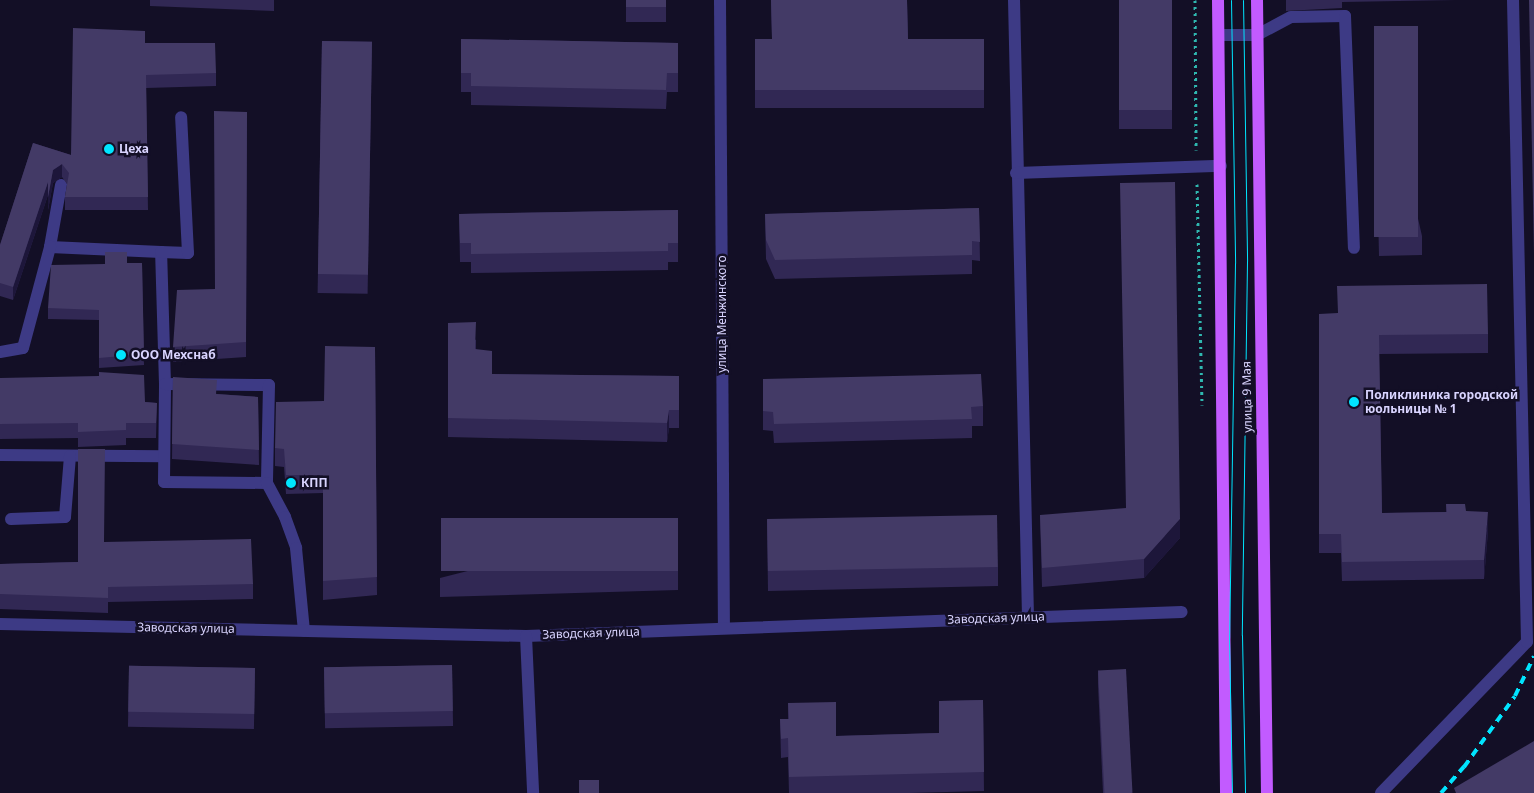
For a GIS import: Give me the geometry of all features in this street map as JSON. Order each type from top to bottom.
[{"type":"main road","name":"улица 9 Мая","points":[[1218,0],[1226,793]]},
{"type":"main road","name":"улица 9 Мая","points":[[1257,0],[1267,793]]},
{"type":"street","name":"улица Менжинского","points":[[720,0],[724,628]]},
{"type":"street","points":[[1014,0],[1016,173],[1028,616]]},
{"type":"street","points":[[1381,793],[1531,640],[1528,437],[1512,0]]},
{"type":"street","points":[[1219,36],[1257,35],[1291,17],[1345,16],[1354,248]]},
{"type":"street","points":[[50,247],[188,253],[182,117]]},
{"type":"street","points":[[1016,173],[1221,166]]},
{"type":"street","points":[[0,352],[23,348],[50,247],[61,185]]},
{"type":"street","points":[[161,252],[165,384],[164,482],[267,483]]},
{"type":"street","points":[[165,384],[269,385],[267,483],[285,517],[296,548],[304,631]]},
{"type":"street","points":[[0,455],[163,456]]},
{"type":"street","points":[[11,519],[65,517],[70,456]]},
{"type":"street","name":"Заводская улица","points":[[0,624],[526,636],[1028,616],[1182,612]]},
{"type":"street","points":[[526,636],[533,793]]},
{"type":"path","points":[[1195,0],[1196,167],[1202,412]]},
{"type":"building","points":[[626,0],[666,0],[666,7],[626,7]]},
{"type":"building","points":[[771,0],[907,0],[908,39],[984,39],[984,90],[755,90],[755,39],[772,39]]},
{"type":"building","points":[[1119,0],[1172,0],[1172,110],[1119,110]]},
{"type":"building","points":[[1529,0],[1534,0],[1534,254]]},
{"type":"building","points":[[1374,26],[1418,26],[1418,237],[1374,237]]},
{"type":"building","name":"Цеха","points":[[73,28],[145,31],[145,43],[215,43],[216,73],[146,75],[148,197],[65,197],[69,173],[62,164],[53,170],[48,197],[48,182],[13,287],[0,283],[0,245],[33,143],[71,155]]},
{"type":"building","points":[[461,39],[678,43],[678,73],[667,73],[666,90],[471,86],[471,73],[461,73]]},
{"type":"building","points":[[322,41],[372,42],[368,275],[318,274]]},
{"type":"building","points":[[214,111],[247,112],[246,342],[173,347],[177,290],[215,289]]},
{"type":"building","points":[[1175,182],[1180,519],[1144,559],[1042,568],[1040,515],[1126,508],[1120,183]]},
{"type":"building","points":[[979,208],[980,242],[972,241],[972,255],[775,260],[766,240],[765,214]]},
{"type":"building","points":[[678,210],[678,243],[668,243],[668,251],[471,254],[471,243],[460,243],[459,214]]},
{"type":"building","name":"ООО Мехснаб","points":[[105,252],[127,252],[127,263],[142,263],[144,354],[99,358],[99,310],[48,308],[51,265],[105,264]]},
{"type":"building","points":[[1487,284],[1488,334],[1379,335],[1382,513],[1447,512],[1446,504],[1465,504],[1466,511],[1488,512],[1484,560],[1342,562],[1341,534],[1319,534],[1319,314],[1338,313],[1337,286]]},
{"type":"building","points":[[476,322],[475,349],[492,351],[492,374],[679,376],[679,410],[669,410],[667,423],[448,418],[448,323]]},
{"type":"building","points":[[325,346],[375,347],[377,577],[323,581],[323,475],[286,475],[284,449],[275,448],[276,402],[324,401]]},
{"type":"building","points":[[99,372],[144,375],[145,402],[157,403],[156,423],[126,423],[126,430],[78,432],[78,423],[0,424],[0,378],[99,376]]},
{"type":"building","points":[[981,374],[983,406],[971,407],[972,419],[774,424],[773,412],[763,411],[763,379]]},
{"type":"building","points":[[173,377],[217,380],[216,394],[258,397],[259,450],[172,444]]},
{"type":"building","points":[[78,449],[105,449],[104,542],[251,539],[253,584],[108,587],[108,598],[0,594],[0,564],[78,562]]},
{"type":"building","points":[[997,515],[998,567],[768,571],[767,519]]},
{"type":"building","points":[[441,518],[678,518],[678,571],[441,571]]},
{"type":"building","points":[[452,665],[453,711],[325,713],[324,667]]},
{"type":"building","points":[[129,666],[255,668],[254,714],[128,712]]},
{"type":"building","points":[[1126,669],[1132,793],[1104,793],[1098,670]]},
{"type":"building","points":[[983,700],[984,772],[789,777],[788,738],[781,739],[780,719],[789,719],[788,703],[836,702],[836,736],[939,733],[939,701]]},
{"type":"building","points":[[1534,741],[1534,793],[1456,793],[1454,788]]},
{"type":"building","points":[[579,780],[599,780],[599,793],[579,793]]},
{"type":"tram line","points":[[1231,0],[1235,263],[1229,638],[1232,793]]},
{"type":"tram line","points":[[1243,0],[1247,261],[1242,635],[1245,793]]},
{"type":"railway","points":[[1441,793],[1464,767],[1515,696],[1534,656]]},
{"type":"place","name":"Цеха","points":[[109,149]]},
{"type":"place","name":"ООО Мехснаб","points":[[121,355]]},
{"type":"place","name":"Поликлиника городской юольницы № 1","points":[[1354,402]]},
{"type":"place","name":"КПП","points":[[291,483]]}]
